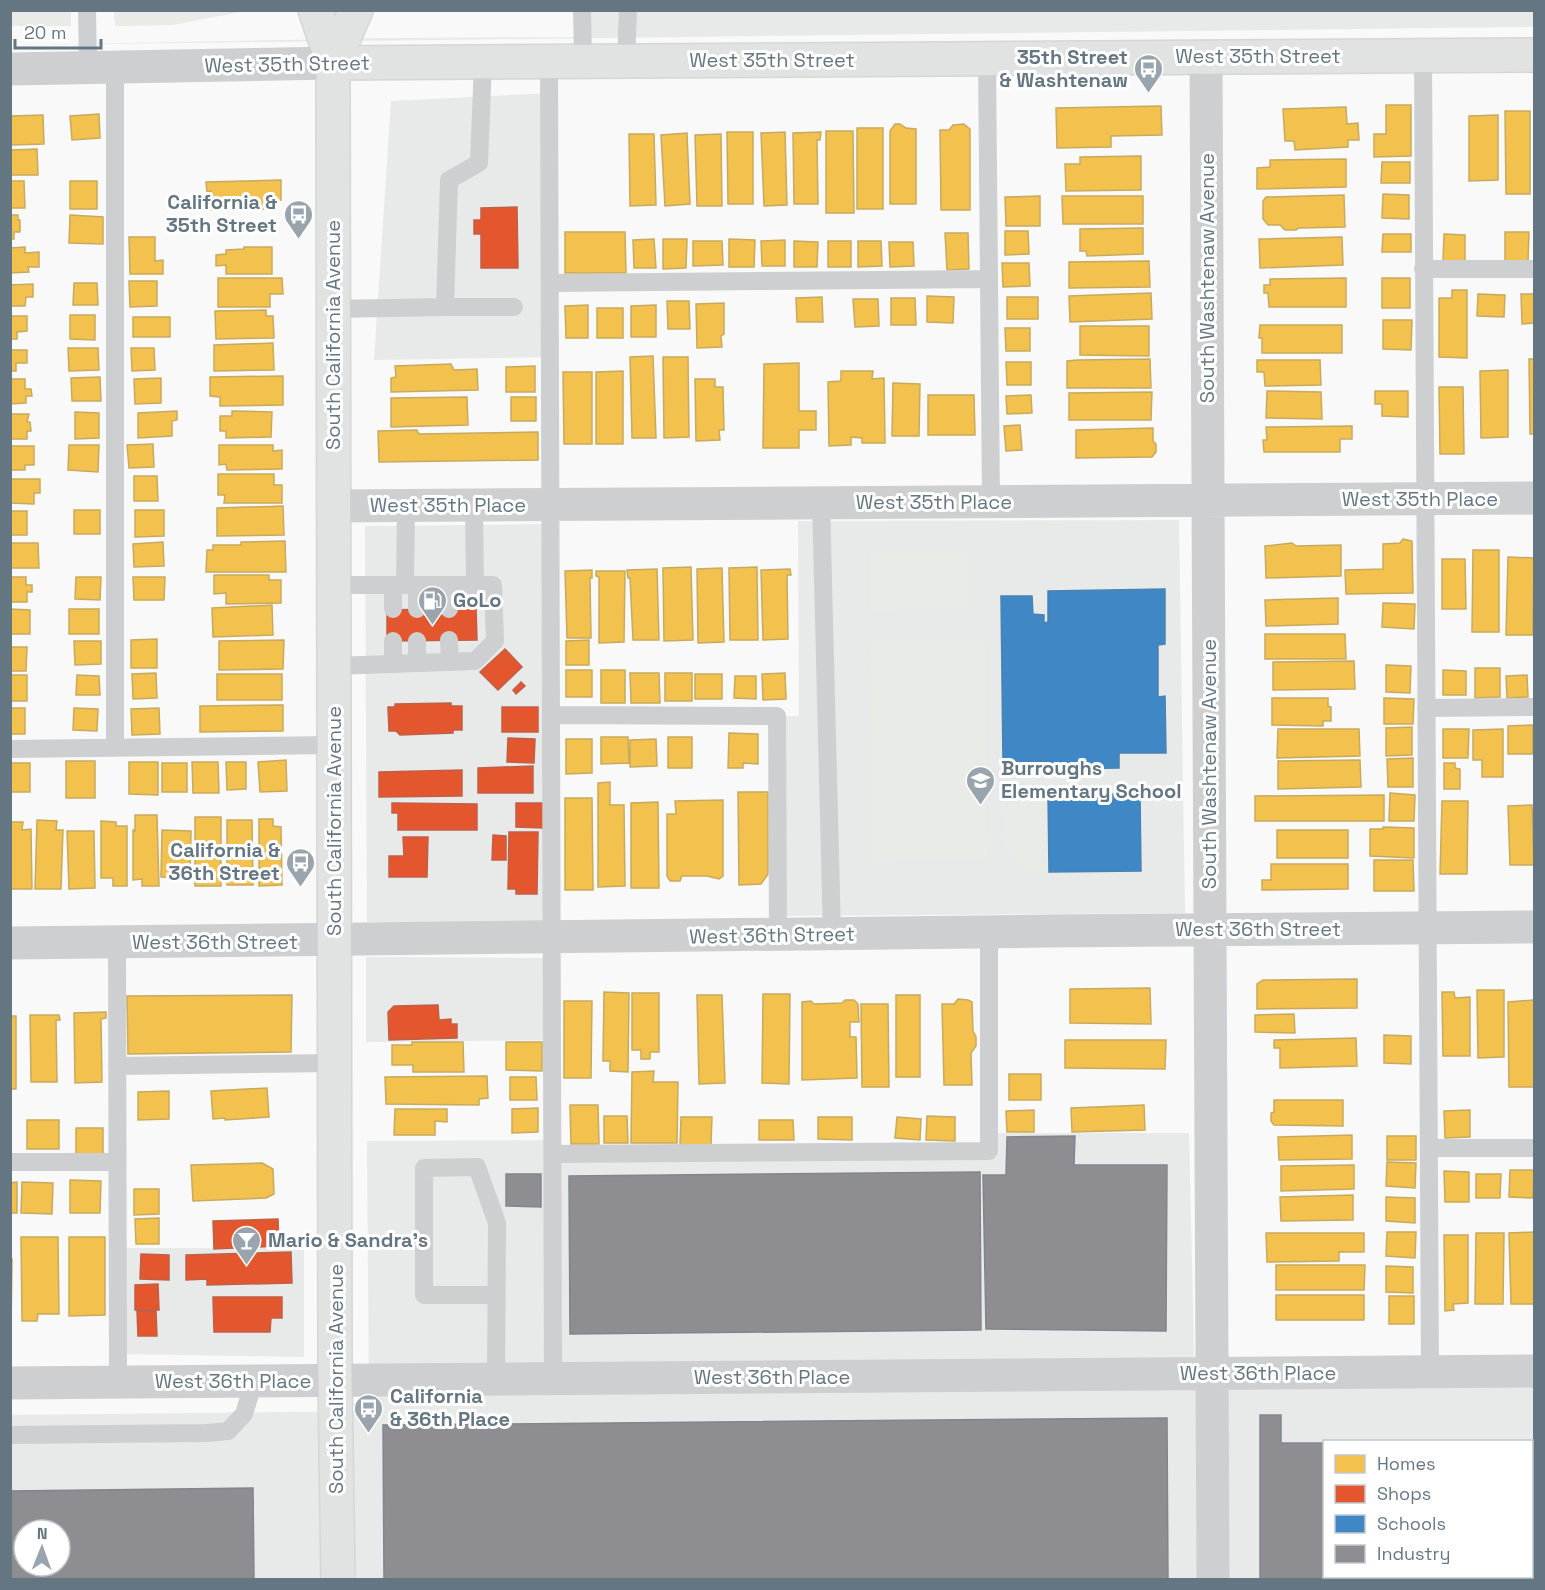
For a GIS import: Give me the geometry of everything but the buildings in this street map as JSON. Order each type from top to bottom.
[{"type":"main road","name":"South California Avenue","points":[[315,10],[333,63],[335,1380],[338,1580]]},
{"type":"main road","name":"South California Avenue","points":[[333,63],[356,10]]},
{"type":"main road","name":"West 35th Street","points":[[333,63],[1534,55]]},
{"type":"street","name":"South Washtenaw Avenue","points":[[1206,57],[1213,1580]]},
{"type":"street","name":"West 35th Street","points":[[10,69],[333,63]]},
{"type":"street","name":"West 35th Place","points":[[334,506],[1534,498]]},
{"type":"street","name":"West 36th Street","points":[[10,943],[1534,927]]},
{"type":"street","name":"West 36th Place","points":[[10,1383],[1534,1371]]},
{"type":"lane","points":[[87,10],[101,67],[115,748]]},
{"type":"lane","points":[[582,10],[583,61]]},
{"type":"lane","points":[[626,61],[628,10]]},
{"type":"lane","points":[[1423,56],[1430,1372]]},
{"type":"lane","points":[[987,59],[991,502]]},
{"type":"lane","points":[[445,308],[449,180],[479,163],[483,62]]},
{"type":"lane","points":[[549,62],[553,1378]]},
{"type":"lane","points":[[1423,269],[1534,269]]},
{"type":"lane","points":[[550,284],[989,279]]},
{"type":"lane","points":[[333,309],[514,307]]},
{"type":"lane","points":[[821,502],[832,934]]},
{"type":"lane","points":[[474,505],[475,585]]},
{"type":"lane","points":[[393,609],[405,585],[406,506]]},
{"type":"lane","points":[[334,585],[493,585],[495,641],[475,661],[334,666]]},
{"type":"lane","points":[[405,585],[417,609]]},
{"type":"lane","points":[[448,585],[449,609]]},
{"type":"lane","points":[[449,640],[450,662]]},
{"type":"lane","points":[[393,641],[393,663]]},
{"type":"lane","points":[[417,641],[417,663]]},
{"type":"lane","points":[[1426,708],[1534,707]]},
{"type":"lane","points":[[551,715],[777,716],[778,935]]},
{"type":"lane","points":[[10,749],[334,745]]},
{"type":"lane","points":[[553,1154],[989,1151],[989,932]]},
{"type":"lane","points":[[117,942],[118,1382]]},
{"type":"lane","points":[[117,1066],[334,1063]]},
{"type":"lane","points":[[1429,1148],[1534,1148]]},
{"type":"lane","points":[[10,1162],[117,1162]]},
{"type":"lane","points":[[496,1295],[424,1295],[424,1168],[477,1167],[497,1223],[496,1379]]},
{"type":"lane","points":[[10,1436],[228,1431],[244,1414],[254,1381]]},
{"type":"shaded area","points":[[114,10],[246,11],[173,25],[115,26]]},
{"type":"shaded area","points":[[582,10],[1534,11],[1534,27],[11,45],[582,37]]},
{"type":"shaded area","points":[[10,11],[71,11],[71,26],[11,26]]},
{"type":"shaded area","points":[[549,93],[550,357],[374,360],[391,101]]},
{"type":"shaded area","name":"Burroughs Elementary School","points":[[1179,520],[1185,913],[778,916],[777,716],[799,716],[798,521]]},
{"type":"shaded area","points":[[550,524],[552,922],[367,922],[365,526]]},
{"type":"shaded area","points":[[969,551],[969,609],[870,610],[870,552]]},
{"type":"shaded area","points":[[870,642],[986,642],[987,858],[872,859]]},
{"type":"shaded area","points":[[1042,783],[1043,877],[1026,868],[1013,856],[1005,842],[1002,827],[1004,813],[1011,800],[1024,790]]},
{"type":"shaded area","points":[[366,957],[552,958],[552,1040],[366,1042]]},
{"type":"shaded area","points":[[989,1133],[1189,1133],[1195,1387],[1534,1387],[1534,1579],[11,1579],[10,1415],[369,1411],[367,1141],[553,1140],[553,1153],[989,1151]]},
{"type":"shaded area","points":[[117,1248],[304,1248],[304,1357],[118,1354]]},
{"type":"place","name":"35th Street & Washtenaw","points":[[1149,94]]},
{"type":"place","name":"California & 35th Street","points":[[298,240]]},
{"type":"place","name":"GoLo","points":[[432,626]]},
{"type":"place","name":"Burroughs Elementary School","points":[[980,806]]},
{"type":"place","name":"California & 36th Street","points":[[301,888]]},
{"type":"place","name":"Mario & Sandra’s","points":[[247,1266]]},
{"type":"place","name":"California & 36th Place","points":[[369,1434]]}]
